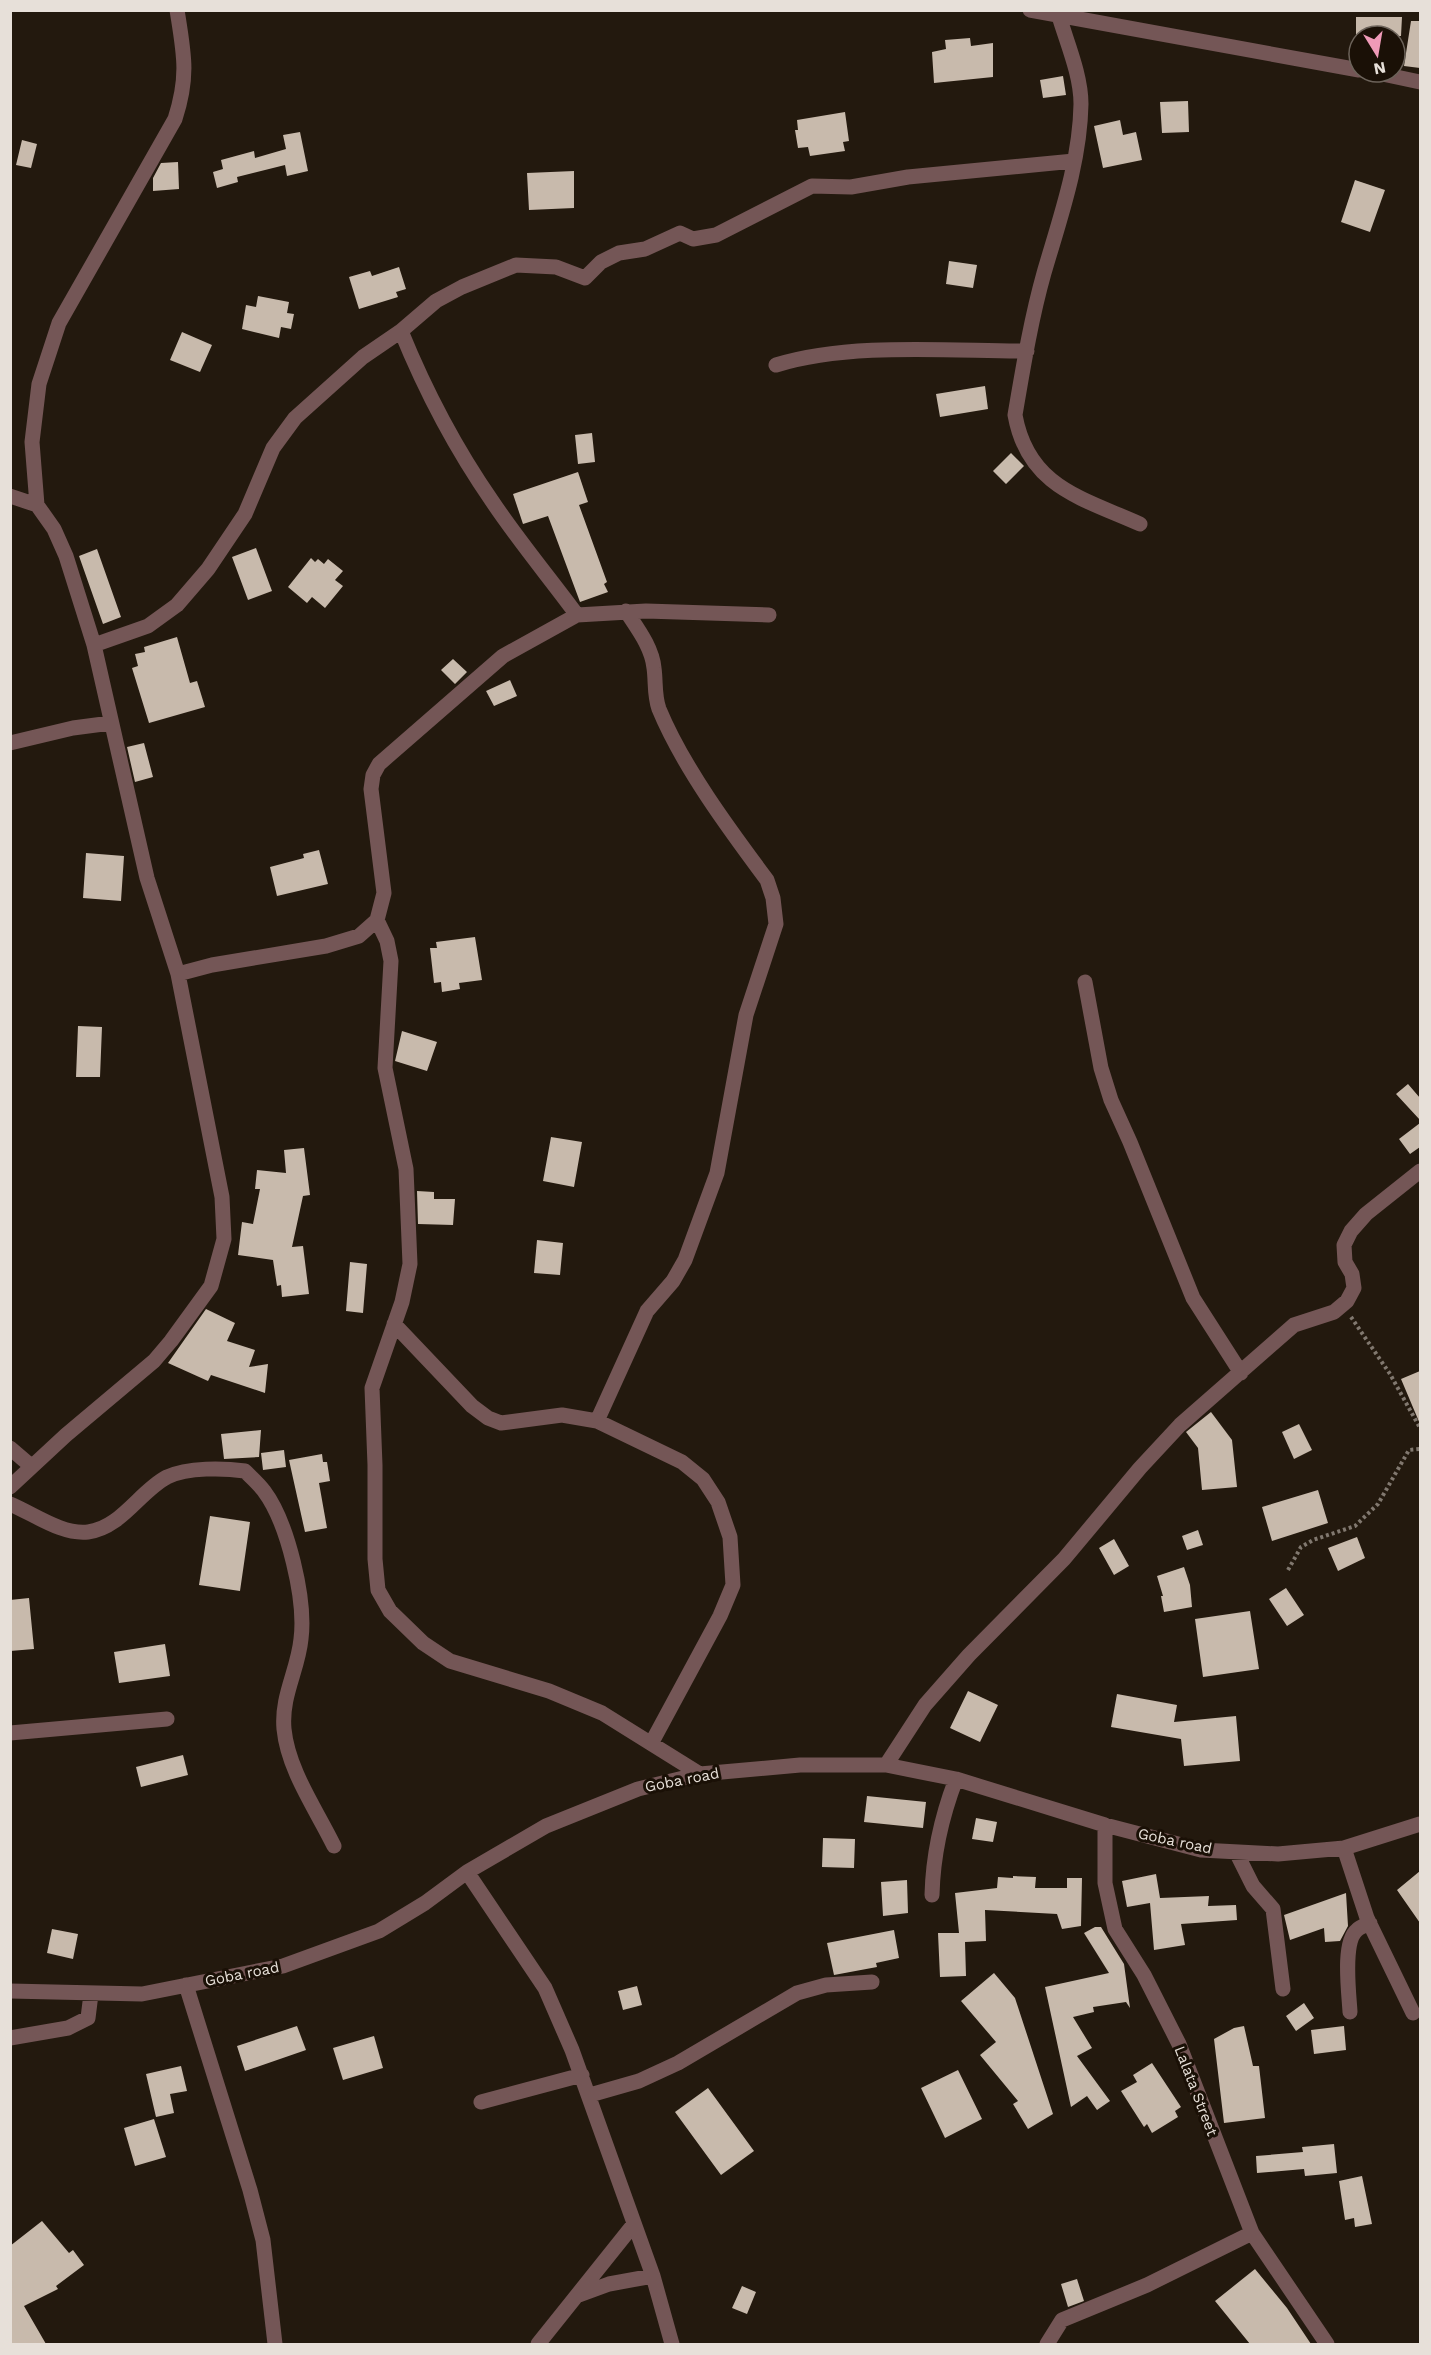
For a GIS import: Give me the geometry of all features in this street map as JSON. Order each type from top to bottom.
[{"type":"street","points":[[10,1487],[31,1466],[154,1361],[211,1286],[224,1239],[222,1197],[178,974],[147,878],[94,645],[66,556],[54,529],[37,505],[32,442],[39,384],[59,323],[175,119],[185,79],[185,59],[177,10]]},
{"type":"street","points":[[1030,10],[1347,68]]},
{"type":"street","points":[[1059,16],[1075,68],[1081,102],[1074,161],[1027,351],[1015,415],[1019,435],[1028,456],[1061,488],[1140,524]]},
{"type":"street","points":[[94,645],[148,626],[177,605],[208,569],[244,514],[273,448],[295,418],[363,357],[401,331],[436,301],[462,287],[516,265],[556,267],[585,278],[601,262],[619,253],[645,249],[680,233],[693,239],[716,235],[812,186],[851,187],[908,177],[1074,161]]},
{"type":"street","points":[[401,331],[414,362],[453,436],[492,501],[577,615]]},
{"type":"street","points":[[776,365],[800,357],[838,351],[1027,351]]},
{"type":"street","points":[[10,496],[37,505]]},
{"type":"street","points":[[597,1421],[647,1311],[673,1281],[685,1260],[717,1173],[746,1015],[776,924],[773,898],[767,880],[696,776],[665,722],[656,697],[654,665],[645,639],[626,611]]},
{"type":"street","points":[[178,974],[212,965],[326,946],[358,936],[377,920],[384,893],[371,789],[376,770],[443,706],[503,656],[577,615],[626,611],[769,615]]},
{"type":"street","points":[[10,743],[73,728],[111,723]]},
{"type":"street","points":[[377,920],[387,941],[391,961],[385,1068],[406,1169],[410,1264],[394,1323],[372,1388],[375,1559],[378,1590],[390,1611],[423,1643],[450,1660],[549,1691],[602,1713],[652,1742],[700,1774]]},
{"type":"street","points":[[1085,982],[1101,1068],[1111,1100],[1193,1298],[1241,1373]]},
{"type":"street","points":[[886,1765],[925,1705],[969,1655],[1064,1559],[1140,1468],[1180,1425],[1294,1325],[1334,1312],[1342,1305],[1354,1288],[1352,1274],[1345,1262],[1344,1245],[1351,1231],[1366,1214],[1420,1171]]},
{"type":"street","points":[[394,1323],[472,1406],[488,1418],[501,1423],[562,1415],[597,1421],[682,1462],[703,1479],[718,1502],[730,1537],[733,1586],[720,1616],[652,1742]]},
{"type":"street","points":[[10,1448],[31,1466]]},
{"type":"street","points":[[10,1504],[47,1522],[70,1530],[88,1532],[104,1527],[168,1476],[191,1471],[245,1471],[264,1491],[280,1520],[297,1573],[302,1641],[283,1714],[284,1731],[297,1774],[334,1845]]},
{"type":"street","points":[[10,1733],[167,1719]]},
{"type":"street","name":"Goba road","points":[[10,1991],[142,1994],[283,1966],[379,1931],[425,1903],[467,1872],[546,1826],[638,1789],[700,1774],[800,1765],[886,1765],[956,1779],[1105,1825],[1201,1850],[1278,1854],[1344,1848],[1420,1824]]},
{"type":"street","points":[[932,1895],[933,1862],[943,1813],[956,1779]]},
{"type":"street","name":"Lalata Street","points":[[1105,1825],[1105,1883],[1115,1929],[1144,1975],[1179,2044],[1252,2233],[1327,2344]]},
{"type":"street","points":[[1344,1848],[1370,1923],[1413,2013]]},
{"type":"street","points":[[1236,1852],[1253,1886],[1273,1909],[1283,1989]]},
{"type":"street","points":[[467,1872],[545,1988],[590,2096],[653,2276],[672,2344]]},
{"type":"street","points":[[1350,2012],[1348,1953],[1351,1938],[1356,1930],[1370,1923]]},
{"type":"street","points":[[590,2096],[639,2081],[678,2063],[797,1993],[826,1985],[872,1982]]},
{"type":"street","points":[[186,1985],[250,2190],[263,2241],[275,2344]]},
{"type":"street","points":[[10,2038],[68,2028],[88,2018],[91,1994]]},
{"type":"street","points":[[481,2102],[582,2075]]},
{"type":"street","points":[[538,2344],[634,2224]]},
{"type":"street","points":[[1047,2344],[1062,2320],[1147,2285],[1252,2233]]},
{"type":"street","points":[[579,2295],[609,2284],[653,2276]]},
{"type":"path","points":[[1342,1305],[1390,1374],[1420,1428]]},
{"type":"path","points":[[1288,1570],[1301,1547],[1313,1540],[1355,1526],[1378,1504],[1409,1450],[1420,1449]]},
{"type":"building","points":[[1356,17],[1402,17],[1402,24],[1356,24]]},
{"type":"building","points":[[1411,21],[1420,21],[1420,68],[1407,66]]},
{"type":"building","points":[[970,38],[971,46],[993,43],[993,77],[934,83],[932,52],[946,49],[945,40]]},
{"type":"building","points":[[1063,76],[1066,95],[1043,98],[1040,80]]},
{"type":"building","points":[[1188,101],[1189,132],[1162,133],[1160,102]]},
{"type":"building","points":[[845,112],[849,141],[843,142],[845,151],[810,156],[808,147],[798,148],[795,130],[798,130],[797,120]]},
{"type":"building","points":[[1120,120],[1123,135],[1136,132],[1142,160],[1103,168],[1094,126]]},
{"type":"building","points":[[300,132],[308,171],[287,176],[285,165],[237,177],[238,182],[217,188],[213,172],[223,169],[221,160],[254,151],[255,158],[286,149],[283,135]]},
{"type":"building","points":[[22,140],[37,144],[31,168],[16,165]]},
{"type":"building","points":[[178,162],[179,189],[153,191],[153,178],[161,163]]},
{"type":"building","points":[[574,171],[574,208],[529,210],[527,173]]},
{"type":"building","points":[[1355,180],[1385,190],[1370,232],[1341,222]]},
{"type":"building","points":[[949,261],[977,265],[973,288],[946,284]]},
{"type":"building","points":[[399,267],[406,289],[396,292],[398,297],[359,309],[349,277],[370,271],[372,276]]},
{"type":"building","points":[[258,296],[289,302],[287,313],[294,314],[291,329],[281,327],[279,338],[242,329],[246,305],[256,307]]},
{"type":"building","points":[[182,332],[212,345],[200,372],[170,360]]},
{"type":"building","points":[[985,386],[988,409],[940,417],[936,394]]},
{"type":"building","points":[[592,433],[595,462],[578,464],[575,435]]},
{"type":"building","points":[[1011,453],[1024,466],[1006,484],[993,471]]},
{"type":"building","points":[[578,472],[588,502],[579,505],[607,582],[604,584],[608,592],[580,602],[548,516],[523,524],[513,494]]},
{"type":"building","points":[[256,548],[272,591],[248,600],[232,557]]},
{"type":"building","points":[[97,549],[121,617],[103,624],[79,556]]},
{"type":"building","points":[[311,558],[315,562],[318,559],[324,564],[328,559],[343,571],[335,580],[343,586],[325,608],[312,597],[307,603],[288,587]]},
{"type":"building","points":[[177,637],[190,683],[197,681],[205,707],[149,723],[132,668],[138,666],[135,654],[145,652],[144,647]]},
{"type":"building","points":[[453,659],[467,672],[455,684],[441,670]]},
{"type":"building","points":[[510,680],[517,696],[494,706],[486,691]]},
{"type":"building","points":[[144,743],[153,777],[135,782],[127,747]]},
{"type":"building","points":[[319,850],[328,884],[277,896],[270,867],[304,858],[303,854]]},
{"type":"building","points":[[86,853],[124,856],[121,901],[83,898]]},
{"type":"building","points":[[475,937],[482,980],[459,983],[460,989],[442,992],[441,982],[434,983],[430,948],[437,948],[436,942]]},
{"type":"building","points":[[78,1026],[102,1027],[100,1077],[76,1077]]},
{"type":"building","points":[[402,1031],[437,1042],[427,1071],[395,1061]]},
{"type":"building","points":[[1408,1084],[1420,1098],[1420,1120],[1396,1094]]},
{"type":"building","points":[[1420,1123],[1420,1147],[1410,1154],[1399,1139]]},
{"type":"building","points":[[551,1137],[582,1142],[574,1187],[543,1181]]},
{"type":"building","points":[[304,1148],[310,1195],[303,1196],[292,1247],[303,1246],[309,1294],[282,1297],[281,1285],[277,1286],[273,1260],[238,1255],[242,1222],[253,1224],[260,1189],[255,1189],[257,1170],[286,1173],[284,1150]]},
{"type":"building","points":[[417,1191],[434,1192],[434,1199],[455,1199],[453,1225],[418,1224]]},
{"type":"building","points":[[537,1240],[563,1243],[560,1275],[534,1273]]},
{"type":"building","points":[[350,1262],[367,1264],[363,1313],[346,1311]]},
{"type":"building","points":[[206,1309],[235,1323],[227,1341],[255,1350],[249,1367],[268,1364],[265,1393],[211,1375],[208,1381],[168,1363]]},
{"type":"building","points":[[1420,1371],[1420,1424],[1401,1379]]},
{"type":"building","points":[[1211,1412],[1232,1440],[1237,1487],[1202,1490],[1198,1448],[1186,1432]]},
{"type":"building","points":[[1299,1424],[1312,1450],[1294,1459],[1282,1432]]},
{"type":"building","points":[[261,1430],[259,1457],[224,1459],[221,1434]]},
{"type":"building","points":[[284,1450],[286,1467],[263,1470],[261,1453]]},
{"type":"building","points":[[322,1454],[323,1462],[327,1462],[330,1481],[319,1483],[327,1528],[305,1532],[289,1460]]},
{"type":"building","points":[[1318,1490],[1328,1523],[1272,1541],[1262,1507]]},
{"type":"building","points":[[210,1516],[250,1522],[240,1591],[199,1585]]},
{"type":"building","points":[[1198,1530],[1203,1545],[1187,1550],[1182,1536]]},
{"type":"building","points":[[1357,1537],[1365,1558],[1338,1571],[1328,1548]]},
{"type":"building","points":[[1114,1539],[1129,1566],[1114,1575],[1099,1548]]},
{"type":"building","points":[[1184,1567],[1190,1585],[1192,1607],[1164,1612],[1161,1596],[1163,1596],[1157,1576]]},
{"type":"building","points":[[1286,1588],[1304,1615],[1287,1626],[1269,1599]]},
{"type":"building","points":[[29,1598],[34,1649],[10,1651],[10,1600]]},
{"type":"building","points":[[1250,1611],[1259,1669],[1203,1677],[1195,1619]]},
{"type":"building","points":[[165,1644],[170,1676],[119,1683],[114,1652]]},
{"type":"building","points":[[968,1691],[998,1705],[980,1742],[950,1728]]},
{"type":"building","points":[[1117,1694],[1177,1705],[1174,1722],[1236,1716],[1240,1761],[1184,1766],[1181,1739],[1111,1727]]},
{"type":"building","points":[[183,1755],[188,1775],[141,1787],[136,1767]]},
{"type":"building","points":[[867,1796],[926,1802],[923,1828],[864,1822]]},
{"type":"building","points":[[976,1818],[997,1822],[993,1842],[972,1839]]},
{"type":"building","points":[[823,1838],[855,1839],[854,1868],[822,1867]]},
{"type":"building","points":[[1420,1871],[1420,1923],[1397,1890]]},
{"type":"building","points":[[1156,1874],[1160,1898],[1209,1896],[1208,1906],[1236,1905],[1237,1920],[1181,1924],[1185,1945],[1154,1950],[1150,1903],[1127,1907],[1122,1881]]},
{"type":"building","points":[[1013,1876],[1036,1877],[1035,1888],[1067,1888],[1067,1878],[1082,1878],[1081,1926],[1062,1929],[1057,1914],[985,1910],[986,1941],[965,1942],[966,1976],[940,1977],[938,1933],[959,1933],[955,1893],[997,1888],[998,1877],[1013,1878]]},
{"type":"building","points":[[907,1880],[908,1913],[883,1916],[881,1882]]},
{"type":"building","points":[[1346,1893],[1348,1926],[1340,1941],[1325,1942],[1324,1928],[1290,1940],[1284,1915]]},
{"type":"building","points":[[1095,1927],[1101,1927],[1124,1964],[1130,2008],[1126,2002],[1093,2007],[1094,2012],[1073,2017],[1092,2048],[1077,2056],[1110,2101],[1097,2110],[1087,2096],[1071,2107],[1045,1987],[1109,1973],[1084,1933]]},
{"type":"building","points":[[52,1929],[78,1934],[73,1959],[47,1953]]},
{"type":"building","points":[[894,1930],[899,1958],[876,1963],[877,1967],[834,1975],[827,1943]]},
{"type":"building","points":[[994,1973],[1015,1998],[1053,2114],[1028,2129],[1013,2104],[1018,2101],[980,2055],[996,2042],[961,2001]]},
{"type":"building","points":[[637,1986],[642,2005],[623,2010],[618,1991]]},
{"type":"building","points":[[1304,2003],[1314,2018],[1296,2031],[1286,2016]]},
{"type":"building","points":[[297,2026],[306,2050],[245,2071],[237,2046]]},
{"type":"building","points":[[1244,2026],[1253,2066],[1259,2066],[1265,2118],[1224,2123],[1214,2039],[1234,2028]]},
{"type":"building","points":[[1344,2026],[1346,2050],[1314,2054],[1311,2030]]},
{"type":"building","points":[[374,2036],[383,2068],[343,2080],[333,2048]]},
{"type":"building","points":[[1152,2063],[1181,2107],[1175,2111],[1178,2117],[1152,2133],[1147,2124],[1144,2127],[1121,2091],[1137,2082],[1133,2075]]},
{"type":"building","points":[[181,2066],[187,2091],[170,2094],[174,2113],[156,2117],[146,2074]]},
{"type":"building","points":[[958,2070],[982,2119],[945,2138],[921,2088]]},
{"type":"building","points":[[708,2088],[754,2151],[721,2175],[675,2112]]},
{"type":"building","points":[[154,2119],[166,2157],[135,2166],[124,2128]]},
{"type":"building","points":[[1334,2144],[1337,2173],[1305,2176],[1304,2169],[1257,2173],[1256,2156],[1303,2152],[1302,2147]]},
{"type":"building","points":[[1362,2176],[1372,2224],[1355,2227],[1354,2218],[1345,2220],[1339,2181]]},
{"type":"building","points":[[42,2221],[69,2253],[73,2250],[84,2265],[56,2286],[58,2289],[24,2306],[46,2344],[10,2344],[10,2246]]},
{"type":"building","points":[[1255,2269],[1287,2308],[1311,2344],[1250,2344],[1215,2301]]},
{"type":"building","points":[[1077,2279],[1084,2301],[1068,2307],[1061,2284]]},
{"type":"building","points":[[742,2286],[756,2292],[747,2314],[732,2308]]}]
